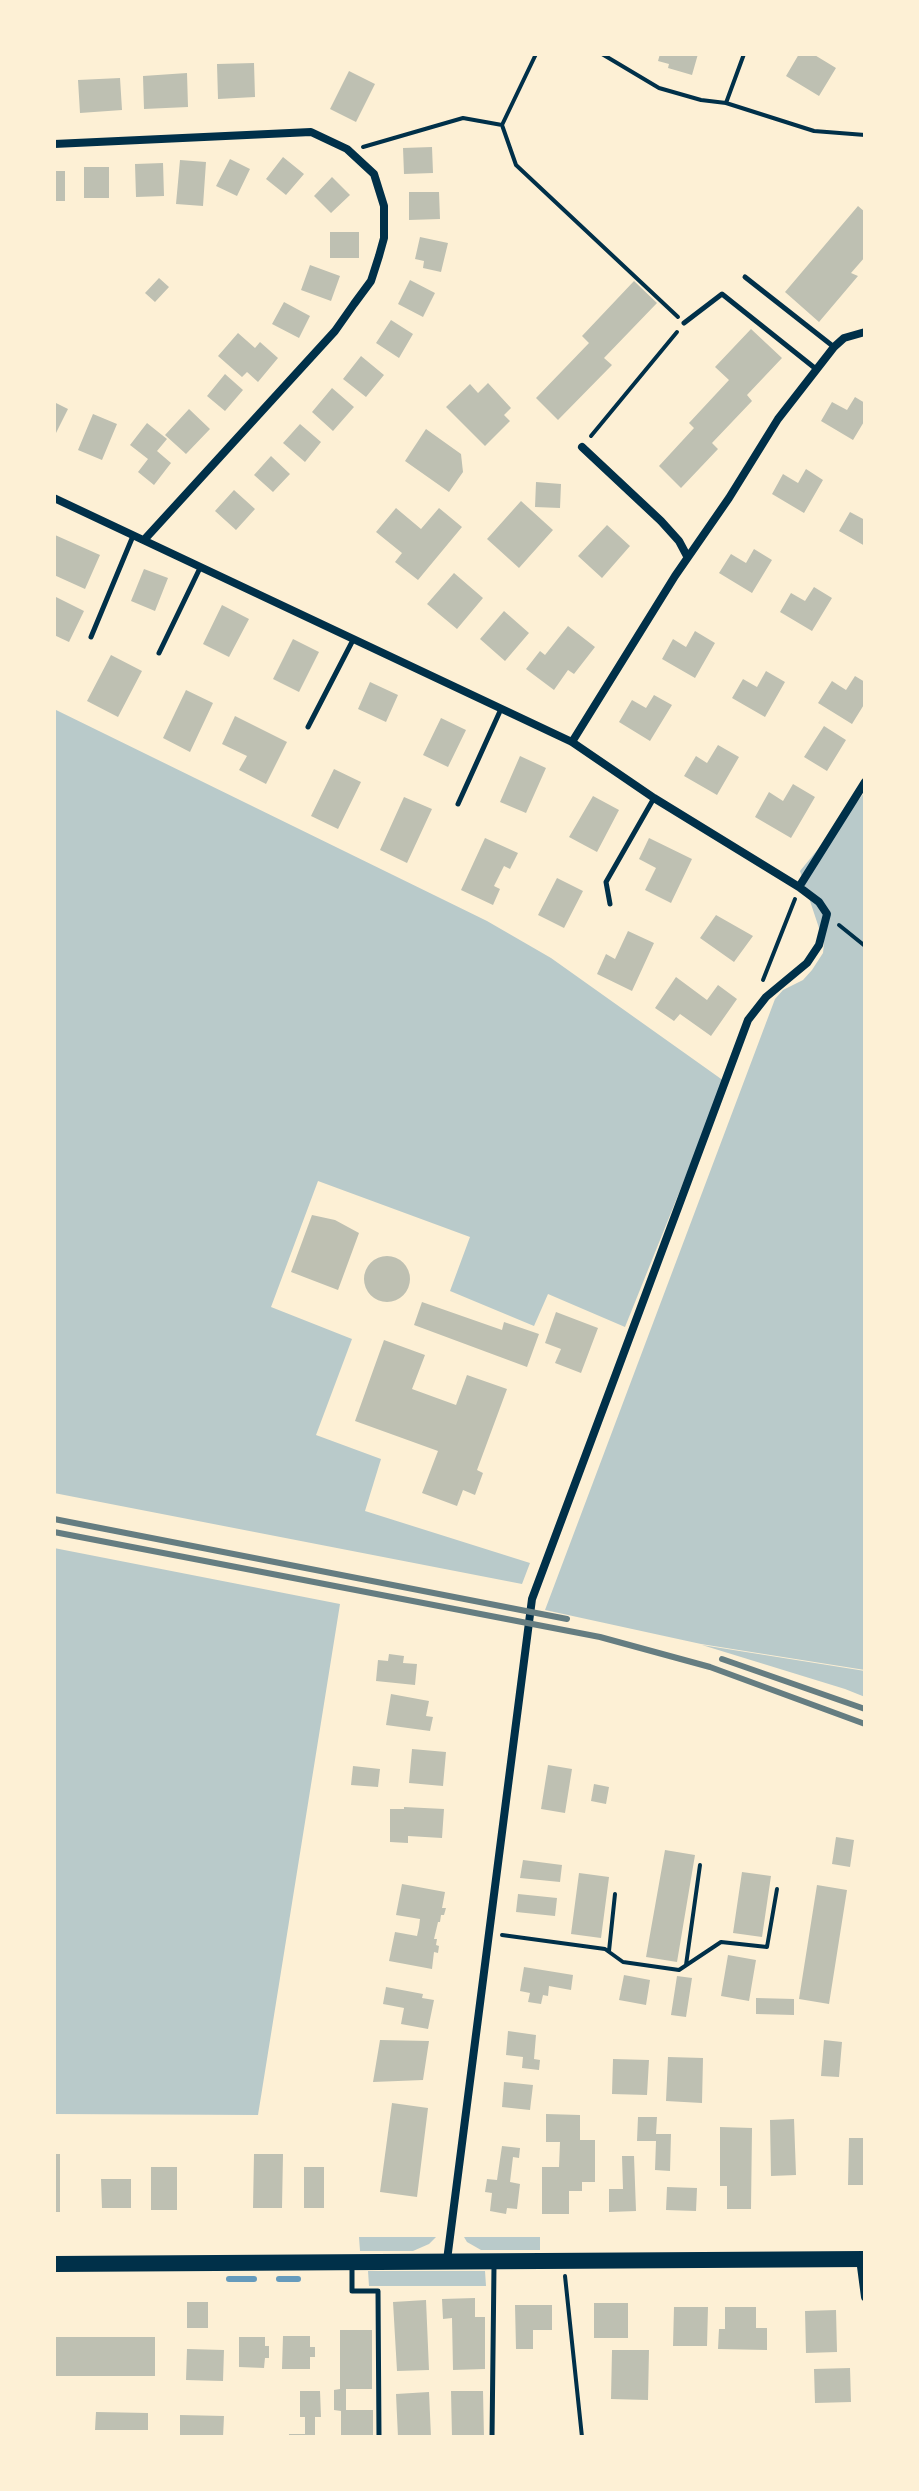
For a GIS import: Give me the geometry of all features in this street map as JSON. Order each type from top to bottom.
[{"type":"main road","points":[[54,2264],[862,2259]]},
{"type":"street","points":[[54,144],[311,132],[347,149],[374,174],[384,206],[384,238],[371,281],[335,331],[144,540]]},
{"type":"street","points":[[572,742],[687,556],[729,498],[778,419],[834,347],[844,338],[865,332]]},
{"type":"street","points":[[582,447],[661,521],[679,541],[687,556]]},
{"type":"street","points":[[54,498],[572,742],[654,798],[799,887],[819,902],[827,914],[819,945],[807,963],[766,997],[748,1020],[532,1599],[447,2260]]},
{"type":"street","points":[[799,887],[865,782]]},
{"type":"street","points":[[862,2259],[865,2297]]},
{"type":"lane","points":[[745,277],[834,347]]},
{"type":"lane","points":[[684,323],[722,294],[816,369]]},
{"type":"lane","points":[[91,637],[134,535]]},
{"type":"lane","points":[[159,653],[201,567]]},
{"type":"lane","points":[[308,727],[353,639]]},
{"type":"lane","points":[[458,804],[501,708]]},
{"type":"lane","points":[[610,904],[606,882],[654,798]]},
{"type":"lane","points":[[492,2437],[494,2261]]},
{"type":"lane","points":[[352,2262],[352,2291],[378,2291],[379,2437]]},
{"type":"path","points":[[536,54],[502,125],[516,165],[684,323],[582,447]]},
{"type":"path","points":[[602,54],[659,88],[701,100],[726,103],[814,131],[865,135]]},
{"type":"path","points":[[726,103],[744,54]]},
{"type":"path","points":[[347,149],[368,146],[463,118],[502,125]]},
{"type":"path","points":[[760,990],[799,887]]},
{"type":"path","points":[[827,914],[865,946]]},
{"type":"path","points":[[686,1965],[700,1865]]},
{"type":"path","points":[[490,1934],[605,1949],[623,1962],[679,1970],[721,1942],[767,1947],[777,1889]]},
{"type":"path","points":[[609,1952],[615,1894]]},
{"type":"path","points":[[563,2262],[582,2437]]},
{"type":"shaded area","points":[[54,709],[487,921],[551,958],[724,1081],[625,1327],[548,1294],[534,1326],[450,1291],[470,1237],[318,1181],[271,1307],[352,1339],[316,1435],[381,1459],[365,1511],[530,1563],[522,1584],[54,1493]]},
{"type":"shaded area","points":[[865,792],[865,1670],[701,1644],[545,1610],[775,999],[783,990],[803,980],[823,953],[824,943],[800,871]]},
{"type":"shaded area","points":[[54,1548],[340,1604],[258,2115],[54,2114]]},
{"type":"shaded area","points":[[702,1645],[865,1671],[865,1697],[845,1689]]},
{"type":"shaded area","points":[[359,2237],[436,2237],[413,2251],[360,2251]]},
{"type":"shaded area","points":[[464,2237],[540,2237],[540,2250],[481,2250]]},
{"type":"shaded area","points":[[368,2271],[485,2271],[486,2286],[369,2286]]},
{"type":"building","points":[[660,54],[698,54],[692,75],[668,68],[669,64],[658,61]]},
{"type":"building","points":[[799,54],[813,54],[836,68],[819,96],[786,76]]},
{"type":"building","points":[[254,63],[255,97],[218,99],[217,64]]},
{"type":"building","points":[[349,71],[375,84],[356,122],[330,109]]},
{"type":"building","points":[[187,73],[188,107],[144,109],[143,76]]},
{"type":"building","points":[[120,78],[122,110],[80,113],[78,80]]},
{"type":"building","points":[[432,147],[433,173],[404,174],[403,148]]},
{"type":"building","points":[[283,157],[304,174],[286,195],[266,179]]},
{"type":"building","points":[[230,159],[250,169],[237,196],[216,186]]},
{"type":"building","points":[[180,160],[206,162],[203,206],[176,204]]},
{"type":"building","points":[[163,163],[164,196],[136,197],[135,164]]},
{"type":"building","points":[[84,167],[109,167],[109,198],[84,198]]},
{"type":"building","points":[[54,171],[65,171],[65,201],[54,201]]},
{"type":"building","points":[[332,177],[350,195],[331,213],[314,196]]},
{"type":"building","points":[[409,192],[439,192],[440,219],[409,220]]},
{"type":"building","points":[[858,206],[865,212],[865,257],[851,273],[858,276],[819,322],[785,292]]},
{"type":"building","points":[[330,232],[359,232],[359,258],[330,258]]},
{"type":"building","points":[[420,237],[448,243],[441,272],[423,268],[424,261],[415,259]]},
{"type":"building","points":[[310,265],[340,276],[331,301],[301,290]]},
{"type":"building","points":[[159,278],[169,287],[155,302],[145,293]]},
{"type":"building","points":[[410,280],[435,293],[423,317],[398,304]]},
{"type":"building","points":[[634,281],[657,303],[604,358],[612,365],[558,420],[536,398],[589,343],[582,336]]},
{"type":"building","points":[[284,302],[310,316],[299,338],[272,324]]},
{"type":"building","points":[[391,320],[413,334],[399,358],[376,343]]},
{"type":"building","points":[[751,329],[782,358],[747,395],[752,401],[712,443],[718,449],[681,488],[659,466],[694,428],[689,423],[729,380],[715,367]]},
{"type":"building","points":[[238,333],[255,348],[260,342],[278,358],[258,382],[247,372],[242,377],[218,356]]},
{"type":"building","points":[[361,356],[384,375],[366,397],[343,379]]},
{"type":"building","points":[[225,374],[243,390],[225,411],[207,396]]},
{"type":"building","points":[[488,383],[511,408],[504,415],[510,421],[485,446],[446,407],[470,384],[478,393]]},
{"type":"building","points":[[332,388],[354,407],[333,431],[312,412]]},
{"type":"building","points":[[855,397],[865,403],[865,420],[853,440],[821,421],[832,402],[847,410]]},
{"type":"building","points":[[54,402],[68,409],[54,437]]},
{"type":"building","points":[[189,409],[210,429],[186,454],[165,435]]},
{"type":"building","points":[[93,414],[117,424],[102,460],[78,450]]},
{"type":"building","points":[[147,423],[167,439],[157,451],[171,463],[154,485],[138,472],[148,459],[130,445]]},
{"type":"building","points":[[300,424],[321,442],[305,462],[283,443]]},
{"type":"building","points":[[426,429],[461,454],[463,472],[449,492],[405,461]]},
{"type":"building","points":[[271,456],[290,474],[273,492],[254,475]]},
{"type":"building","points":[[806,469],[823,480],[804,513],[772,494],[783,474],[798,483]]},
{"type":"building","points":[[536,482],[561,484],[560,508],[535,507]]},
{"type":"building","points":[[234,490],[255,509],[236,530],[215,511]]},
{"type":"building","points":[[521,501],[553,530],[519,568],[487,539]]},
{"type":"building","points":[[396,508],[421,529],[439,508],[462,527],[418,580],[395,562],[402,553],[376,532]]},
{"type":"building","points":[[850,512],[865,520],[865,546],[839,531]]},
{"type":"building","points":[[607,525],[630,546],[602,578],[578,556]]},
{"type":"building","points":[[55,535],[100,555],[85,589],[54,575]]},
{"type":"building","points":[[754,549],[772,560],[752,593],[719,573],[731,554],[746,563]]},
{"type":"building","points":[[144,569],[168,578],[155,611],[131,601]]},
{"type":"building","points":[[454,573],[483,598],[457,629],[427,604]]},
{"type":"building","points":[[814,587],[832,598],[812,631],[780,612],[791,593],[805,601]]},
{"type":"building","points":[[54,596],[84,611],[69,642],[54,635]]},
{"type":"building","points":[[222,605],[249,619],[229,657],[203,644]]},
{"type":"building","points":[[504,611],[529,633],[505,661],[480,639]]},
{"type":"building","points":[[568,626],[595,647],[574,674],[568,670],[554,690],[526,669],[540,651],[545,655]]},
{"type":"building","points":[[695,631],[715,643],[695,678],[662,659],[673,639],[686,647]]},
{"type":"building","points":[[293,639],[319,652],[299,692],[273,679]]},
{"type":"building","points":[[111,655],[142,671],[118,717],[87,701]]},
{"type":"building","points":[[766,671],[785,682],[765,717],[732,698],[743,679],[757,687]]},
{"type":"building","points":[[855,676],[865,682],[865,703],[852,724],[818,703],[832,681],[846,690]]},
{"type":"building","points":[[370,682],[398,695],[386,722],[358,709]]},
{"type":"building","points":[[186,690],[213,703],[190,752],[163,738]]},
{"type":"building","points":[[654,695],[672,705],[650,741],[619,722],[632,700],[646,708]]},
{"type":"building","points":[[235,716],[287,742],[266,784],[239,770],[247,756],[222,744]]},
{"type":"building","points":[[441,718],[466,730],[448,767],[423,755]]},
{"type":"building","points":[[824,726],[846,740],[827,771],[804,757]]},
{"type":"building","points":[[718,745],[739,757],[717,795],[684,776],[696,756],[707,763]]},
{"type":"building","points":[[520,756],[546,768],[526,813],[500,802]]},
{"type":"building","points":[[334,769],[361,782],[338,829],[311,816]]},
{"type":"building","points":[[793,784],[815,797],[791,838],[755,817],[769,792],[783,801]]},
{"type":"building","points":[[593,796],[619,810],[597,852],[569,837]]},
{"type":"building","points":[[404,797],[432,809],[407,863],[380,850]]},
{"type":"building","points":[[485,838],[518,853],[510,869],[504,866],[494,886],[500,889],[493,905],[461,890]]},
{"type":"building","points":[[649,838],[692,859],[671,903],[645,890],[656,868],[639,859]]},
{"type":"building","points":[[557,878],[583,891],[564,928],[538,915]]},
{"type":"building","points":[[716,915],[753,936],[734,962],[700,938]]},
{"type":"building","points":[[628,931],[654,943],[632,991],[597,974],[606,954],[615,959]]},
{"type":"building","points":[[676,977],[707,1000],[718,985],[737,999],[711,1036],[680,1014],[674,1021],[655,1008]]},
{"type":"building","points":[[312,1215],[335,1220],[359,1233],[338,1290],[291,1272]]},
{"type":"building","points":[[387,1256],[404,1262],[410,1279],[404,1296],[387,1302],[370,1296],[364,1279],[370,1262]]},
{"type":"building","points":[[422,1302],[502,1330],[504,1322],[539,1334],[527,1367],[414,1325]]},
{"type":"building","points":[[556,1312],[598,1328],[581,1373],[555,1363],[561,1349],[545,1343]]},
{"type":"building","points":[[384,1340],[425,1355],[412,1389],[456,1405],[467,1375],[507,1389],[477,1470],[483,1473],[475,1495],[463,1490],[457,1506],[422,1493],[438,1451],[355,1421]]},
{"type":"building","points":[[389,1654],[404,1656],[403,1663],[417,1664],[415,1685],[376,1681],[378,1660],[388,1661]]},
{"type":"building","points":[[391,1694],[429,1701],[426,1716],[433,1717],[430,1731],[386,1725]]},
{"type":"building","points":[[412,1749],[446,1752],[443,1786],[409,1783]]},
{"type":"building","points":[[548,1765],[572,1769],[565,1813],[541,1809]]},
{"type":"building","points":[[353,1766],[380,1769],[378,1787],[351,1785]]},
{"type":"building","points":[[594,1784],[609,1787],[606,1804],[591,1801]]},
{"type":"building","points":[[390,1809],[444,1809],[442,1838],[408,1836],[408,1843],[390,1842]]},
{"type":"building","points":[[836,1837],[854,1840],[850,1867],[832,1864]]},
{"type":"building","points":[[665,1850],[695,1855],[677,1962],[646,1957]]},
{"type":"building","points":[[523,1860],[562,1865],[560,1882],[520,1878]]},
{"type":"building","points":[[742,1872],[771,1876],[762,1937],[733,1933]]},
{"type":"building","points":[[579,1873],[609,1877],[601,1938],[571,1934]]},
{"type":"building","points":[[402,1884],[445,1892],[442,1908],[446,1908],[438,1922],[434,1939],[437,1939],[436,1945],[439,1946],[438,1953],[434,1952],[432,1969],[389,1961],[395,1932],[417,1936],[419,1927],[420,1919],[396,1915]]},
{"type":"building","points":[[817,1885],[847,1890],[829,2004],[799,1999]]},
{"type":"building","points":[[518,1894],[557,1898],[555,1916],[516,1912]]},
{"type":"building","points":[[728,1955],[756,1960],[749,2001],[721,1996]]},
{"type":"building","points":[[524,1967],[573,1975],[571,1990],[549,1986],[548,1996],[543,1995],[541,2004],[528,2002],[530,1993],[520,1991]]},
{"type":"building","points":[[624,1975],[650,1980],[646,2005],[619,2000]]},
{"type":"building","points":[[677,1976],[692,1978],[686,2017],[671,2015]]},
{"type":"building","points":[[386,1987],[423,1994],[422,1998],[434,2000],[428,2029],[401,2024],[404,2008],[383,2004]]},
{"type":"building","points":[[756,1998],[794,1999],[794,2015],[756,2014]]},
{"type":"building","points":[[508,2031],[536,2035],[534,2059],[540,2060],[539,2070],[522,2068],[523,2057],[506,2055]]},
{"type":"building","points":[[380,2040],[429,2041],[423,2080],[373,2082]]},
{"type":"building","points":[[824,2040],[842,2042],[839,2077],[821,2076]]},
{"type":"building","points":[[668,2057],[703,2058],[702,2103],[666,2101]]},
{"type":"building","points":[[613,2059],[649,2060],[647,2095],[612,2094]]},
{"type":"building","points":[[504,2082],[533,2085],[530,2110],[502,2107]]},
{"type":"building","points":[[392,2103],[428,2108],[417,2197],[380,2192]]},
{"type":"building","points":[[546,2114],[580,2115],[580,2140],[595,2140],[595,2182],[582,2182],[582,2191],[569,2191],[569,2214],[542,2214],[542,2167],[559,2167],[560,2142],[546,2142]]},
{"type":"building","points":[[638,2117],[657,2117],[656,2134],[671,2134],[670,2171],[655,2170],[656,2141],[637,2141]]},
{"type":"building","points":[[794,2119],[796,2175],[771,2176],[770,2120]]},
{"type":"building","points":[[720,2127],[752,2128],[751,2209],[727,2209],[727,2186],[720,2186]]},
{"type":"building","points":[[849,2138],[865,2138],[865,2185],[848,2185]]},
{"type":"building","points":[[502,2146],[520,2148],[519,2158],[513,2157],[510,2182],[520,2184],[517,2209],[507,2208],[506,2214],[490,2211],[492,2193],[485,2192],[487,2179],[497,2180]]},
{"type":"building","points":[[54,2154],[60,2154],[60,2212],[54,2212]]},
{"type":"building","points":[[254,2154],[283,2154],[282,2208],[253,2208]]},
{"type":"building","points":[[622,2156],[634,2156],[636,2211],[609,2212],[609,2189],[623,2189]]},
{"type":"building","points":[[151,2167],[177,2167],[177,2210],[151,2210]]},
{"type":"building","points":[[304,2167],[324,2167],[324,2208],[304,2208]]},
{"type":"building","points":[[101,2179],[131,2179],[131,2208],[102,2208]]},
{"type":"building","points":[[667,2187],[697,2188],[696,2211],[666,2210]]},
{"type":"building","points":[[475,2298],[475,2317],[485,2317],[485,2369],[453,2370],[452,2318],[443,2319],[442,2299]]},
{"type":"building","points":[[426,2300],[429,2370],[397,2371],[393,2302]]},
{"type":"building","points":[[187,2302],[208,2302],[208,2328],[187,2328]]},
{"type":"building","points":[[594,2303],[628,2303],[628,2338],[594,2338]]},
{"type":"building","points":[[515,2305],[552,2305],[552,2330],[533,2330],[533,2349],[516,2349]]},
{"type":"building","points":[[674,2307],[708,2307],[707,2346],[673,2346]]},
{"type":"building","points":[[725,2307],[756,2307],[756,2328],[767,2328],[767,2350],[718,2349],[719,2329],[725,2329]]},
{"type":"building","points":[[836,2310],[837,2352],[806,2353],[805,2311]]},
{"type":"building","points":[[340,2330],[372,2330],[372,2389],[346,2389],[346,2410],[373,2410],[373,2437],[341,2437],[341,2411],[334,2410],[334,2390],[340,2389]]},
{"type":"building","points":[[283,2336],[310,2336],[310,2347],[315,2347],[315,2357],[310,2357],[310,2369],[282,2369]]},
{"type":"building","points":[[55,2337],[155,2337],[155,2376],[55,2376]]},
{"type":"building","points":[[239,2337],[265,2337],[269,2358],[265,2358],[264,2368],[239,2367]]},
{"type":"building","points":[[187,2349],[224,2350],[223,2381],[186,2380]]},
{"type":"building","points":[[612,2350],[649,2350],[648,2400],[611,2399]]},
{"type":"building","points":[[850,2368],[851,2402],[815,2403],[814,2369]]},
{"type":"building","points":[[300,2391],[320,2391],[321,2417],[315,2417],[315,2437],[289,2437],[289,2434],[305,2434],[305,2417],[300,2417]]},
{"type":"building","points":[[451,2391],[483,2391],[484,2437],[452,2437]]},
{"type":"building","points":[[429,2392],[431,2437],[398,2437],[396,2394]]},
{"type":"building","points":[[96,2412],[148,2413],[148,2430],[95,2430]]},
{"type":"building","points":[[180,2415],[224,2416],[223,2437],[180,2437]]},
{"type":"waterway","points":[[229,2279],[254,2279]]},
{"type":"waterway","points":[[279,2279],[298,2279]]},
{"type":"railway","points":[[54,1519],[567,1619]]},
{"type":"railway","points":[[54,1532],[600,1637],[710,1667],[865,1724]]},
{"type":"railway","points":[[722,1659],[865,1709]]}]
